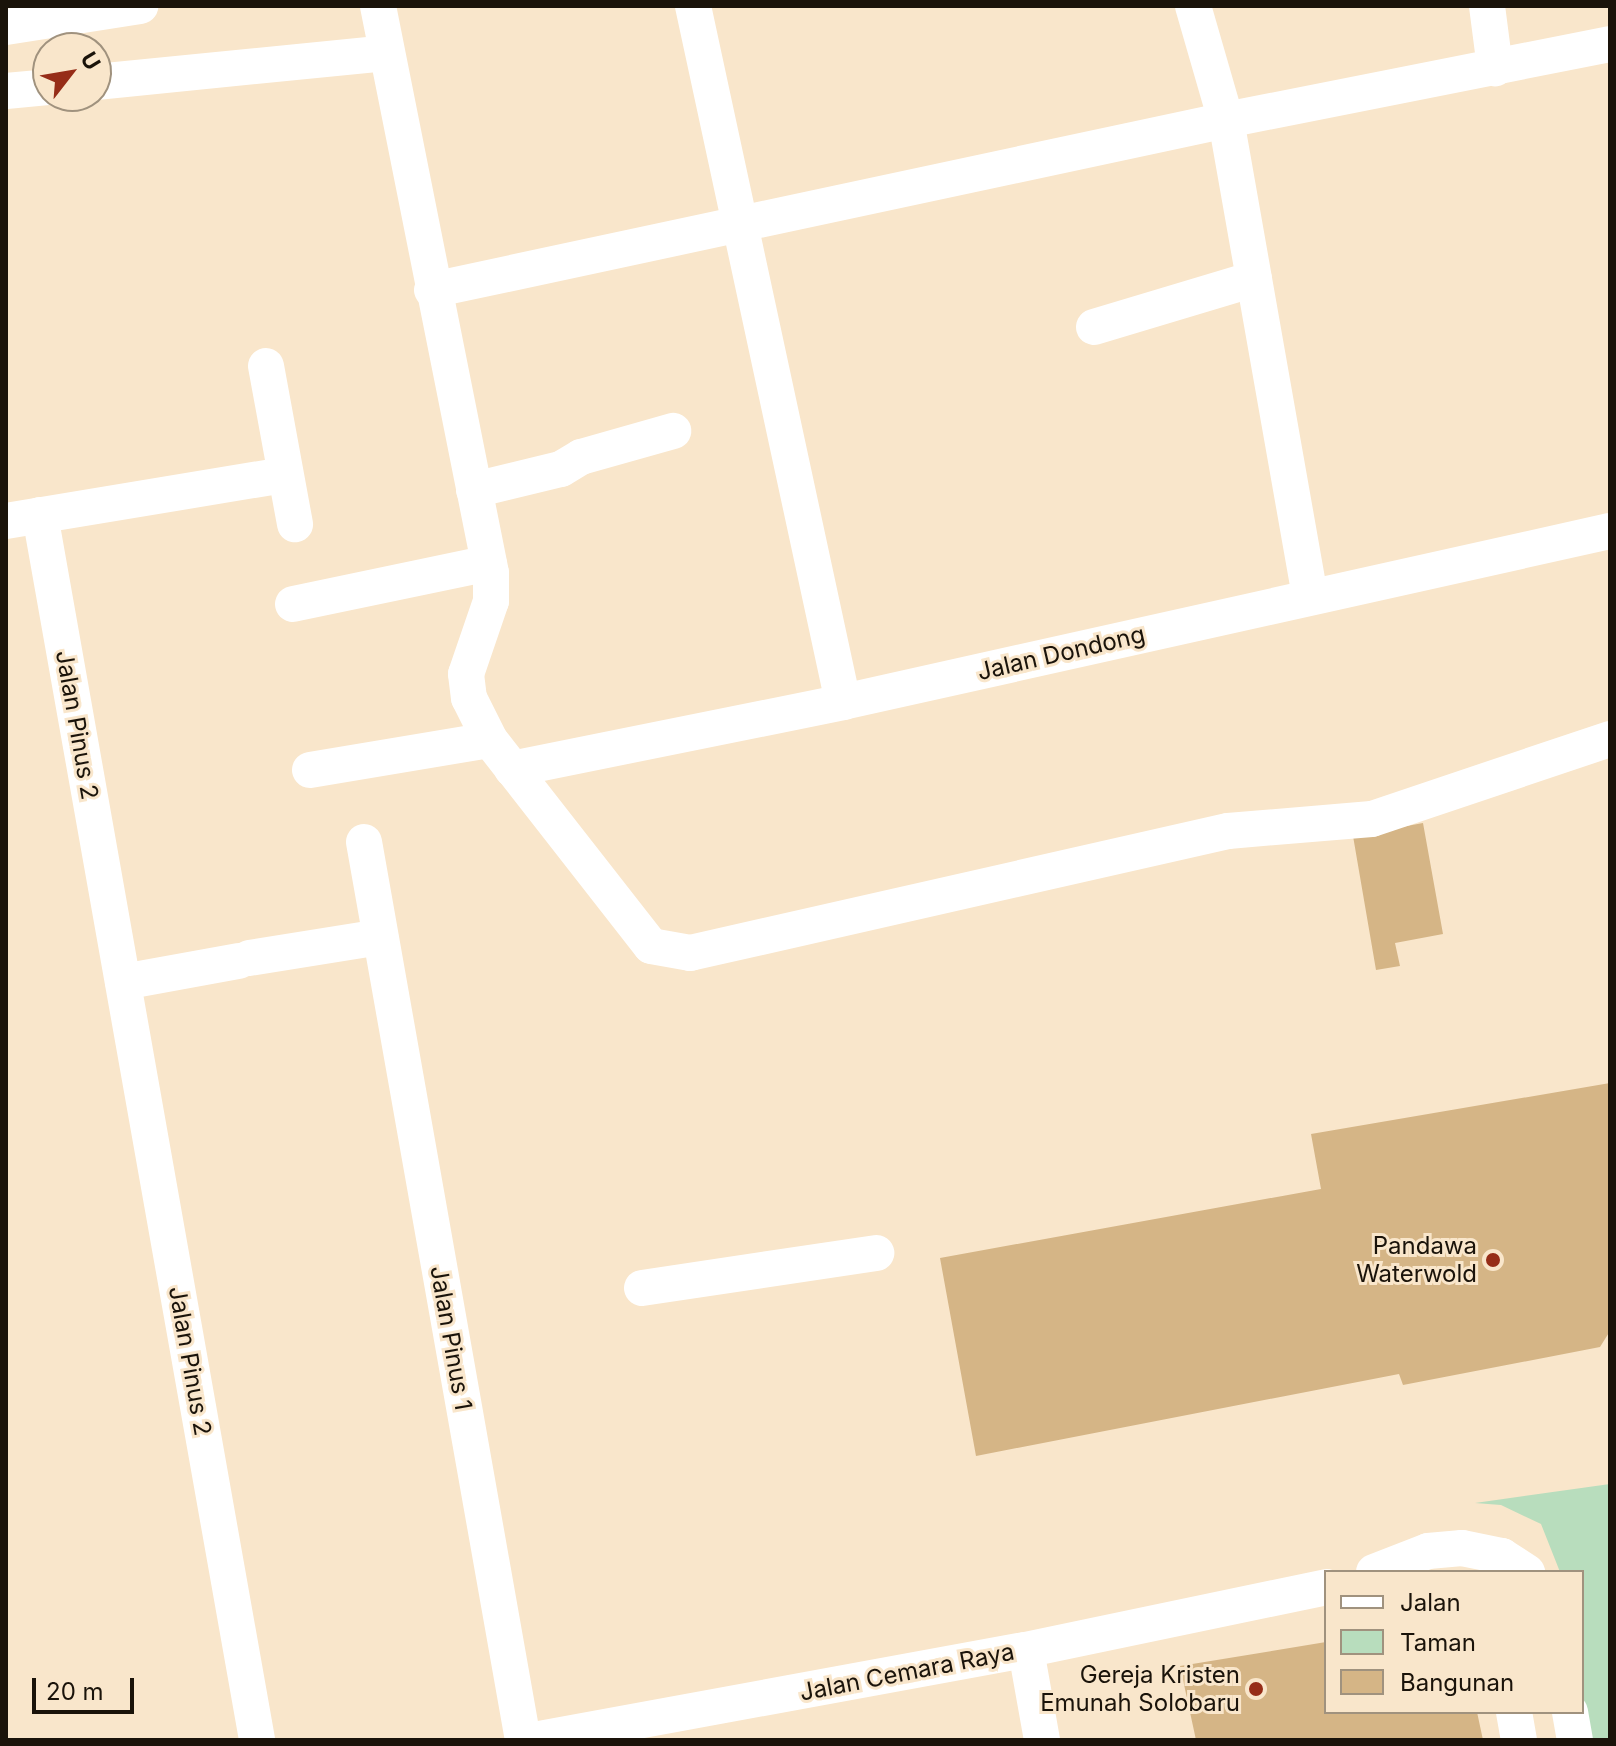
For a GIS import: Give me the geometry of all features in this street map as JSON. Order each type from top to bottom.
[{"type":"street","points":[[6,27],[140,6]]},
{"type":"street","points":[[378,6],[384,53],[489,563],[491,601],[466,685],[490,740],[651,946],[675,953],[1228,831],[1372,819],[1610,739]]},
{"type":"street","points":[[693,6],[843,702]]},
{"type":"street","points":[[1193,6],[1226,120],[1310,597]]},
{"type":"street","points":[[1487,6],[1495,68]]},
{"type":"street","points":[[432,290],[1226,120],[1610,44]]},
{"type":"street","points":[[112,80],[384,53]]},
{"type":"street","points":[[6,91],[32,89]]},
{"type":"street","points":[[1094,327],[1254,279]]},
{"type":"street","points":[[266,366],[295,524]]},
{"type":"street","points":[[474,490],[561,469],[581,457],[673,431]]},
{"type":"street","name":"Jalan Pinus 2","points":[[257,1740],[123,982],[23,518],[284,475]]},
{"type":"street","name":"Jalan Dondong","points":[[512,769],[843,702],[1610,531]]},
{"type":"street","points":[[293,604],[489,563]]},
{"type":"street","points":[[310,770],[490,740]]},
{"type":"street","name":"Jalan Pinus 1","points":[[364,842],[523,1740]]},
{"type":"street","points":[[123,982],[380,937]]},
{"type":"street","points":[[642,1288],[876,1253]]},
{"type":"street","points":[[1379,1570],[1428,1551],[1462,1548],[1502,1556],[1524,1570]]},
{"type":"street","name":"Jalan Cemara Raya","points":[[534,1740],[1010,1653],[1324,1587]]},
{"type":"street","points":[[1029,1667],[1042,1740]]},
{"type":"street","points":[[1514,1714],[1519,1740]]},
{"type":"street","points":[[1570,1714],[1575,1740]]},
{"type":"green space","points":[[1610,1484],[1610,1740],[1591,1740],[1584,1703],[1584,1570],[1559,1570],[1541,1524],[1501,1505],[1475,1503]]},
{"type":"building","points":[[1423,823],[1443,934],[1395,943],[1400,966],[1376,970],[1353,836]]},
{"type":"building","points":[[1610,1083],[1610,1331],[1600,1347],[1403,1385],[1399,1374],[976,1456],[940,1258],[1321,1189],[1311,1134]]},
{"type":"building","name":"Gereja Kristen Emunah Solobaru","points":[[1324,1642],[1324,1714],[1477,1714],[1483,1740],[1196,1740],[1180,1666]]},
{"type":"place","name":"Pandawa Waterwold","points":[[1493,1260]]},
{"type":"place","name":"Gereja Kristen Emunah Solobaru","points":[[1256,1689]]}]
